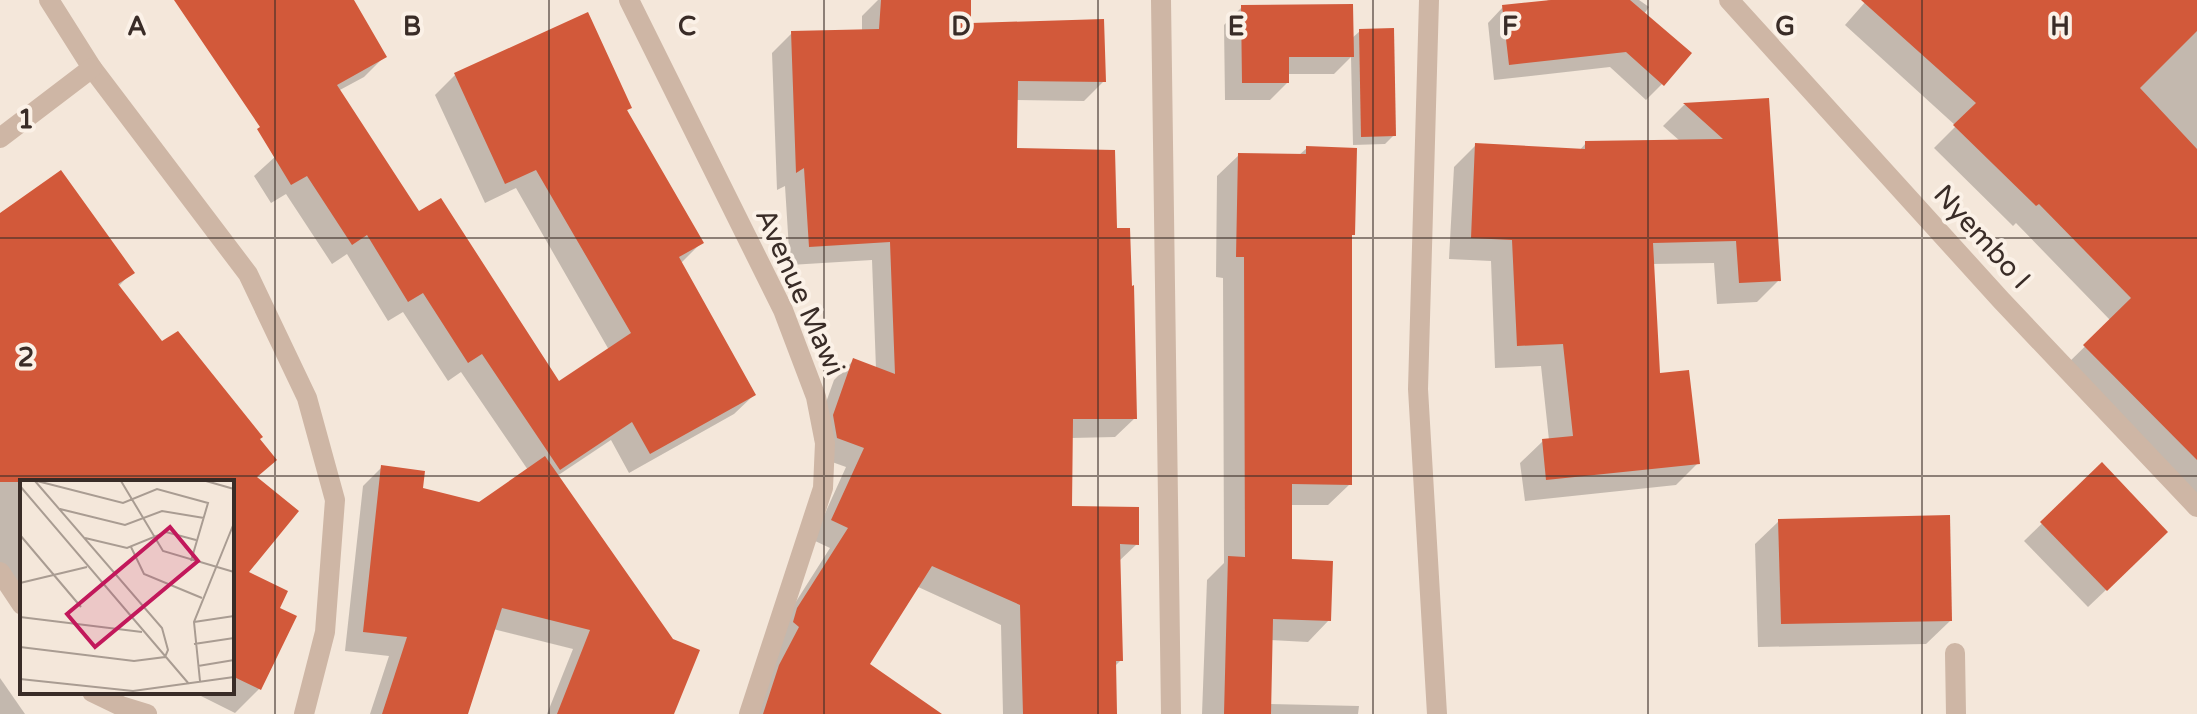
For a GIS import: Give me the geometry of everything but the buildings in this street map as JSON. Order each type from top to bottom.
[{"type":"street","points":[[49,0],[92,68],[248,274],[307,398],[335,500],[325,632],[304,714]]},
{"type":"street","name":"Avenue Mawi","points":[[629,0],[783,310],[816,397],[825,443],[823,488],[749,714]]},
{"type":"street","points":[[1161,0],[1171,714]]},
{"type":"street","points":[[1429,0],[1418,389],[1437,714]]},
{"type":"street","name":"Nyembo I","points":[[1729,0],[2001,300],[2197,507]]},
{"type":"street","points":[[0,138],[92,68]]},
{"type":"street","points":[[0,572],[20,602]]},
{"type":"street","points":[[1955,653],[1956,714]]},
{"type":"street","points":[[96,694],[147,714]]}]
